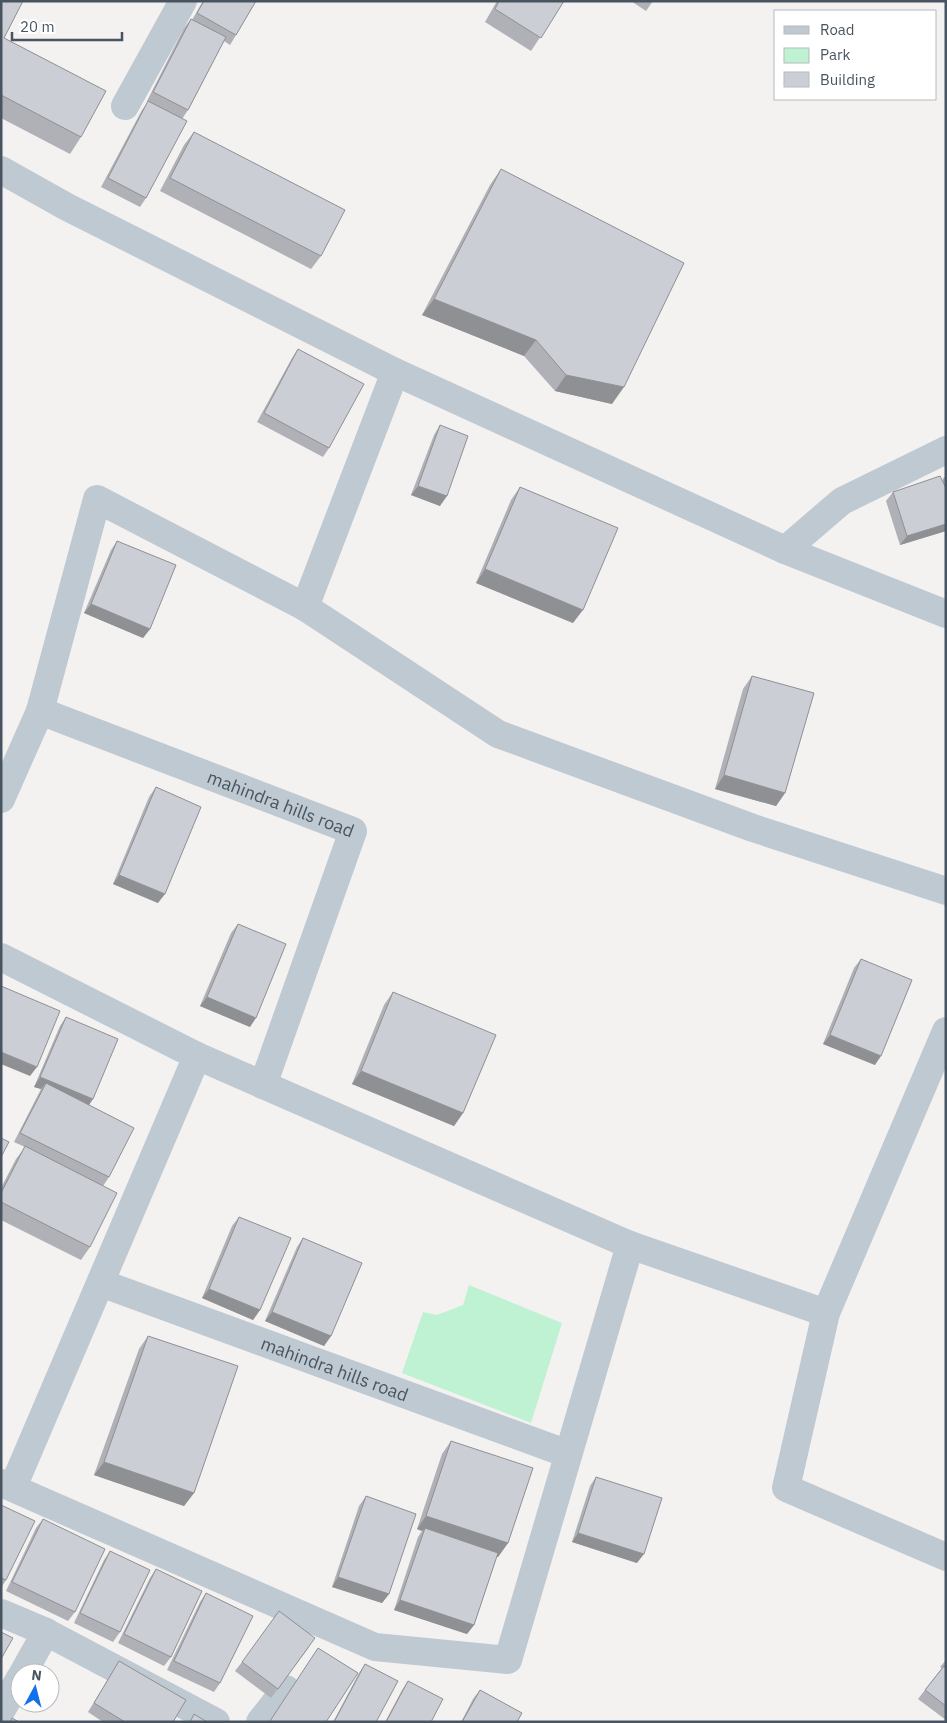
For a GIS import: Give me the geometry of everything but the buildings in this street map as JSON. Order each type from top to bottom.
[{"type":"street","points":[[125,106],[183,1]]},
{"type":"street","points":[[1,170],[68,207],[395,372],[785,550],[946,614]]},
{"type":"street","points":[[305,607],[395,372]]},
{"type":"street","points":[[785,550],[842,501],[946,450]]},
{"type":"street","points":[[1,799],[40,711],[97,499],[305,607],[498,734],[753,828],[946,891]]},
{"type":"street","name":"mahindra hills road","points":[[40,711],[353,832],[263,1085]]},
{"type":"street","points":[[1,957],[197,1056],[630,1245],[826,1313]]},
{"type":"street","points":[[946,1031],[826,1313],[786,1488],[946,1557]]},
{"type":"street","points":[[197,1056],[101,1283],[7,1485],[375,1647],[508,1660],[630,1245]]},
{"type":"street","name":"mahindra hills road","points":[[101,1283],[568,1454]]},
{"type":"street","points":[[1,1613],[46,1632],[216,1722]]},
{"type":"street","points":[[29,1663],[46,1632]]},
{"type":"street","points":[[260,1722],[286,1689]]},
{"type":"street","points":[[1,1710],[10,1695]]},
{"type":"green space","points":[[469,1285],[562,1323],[531,1423],[402,1373],[423,1312],[437,1315],[463,1305]]}]
